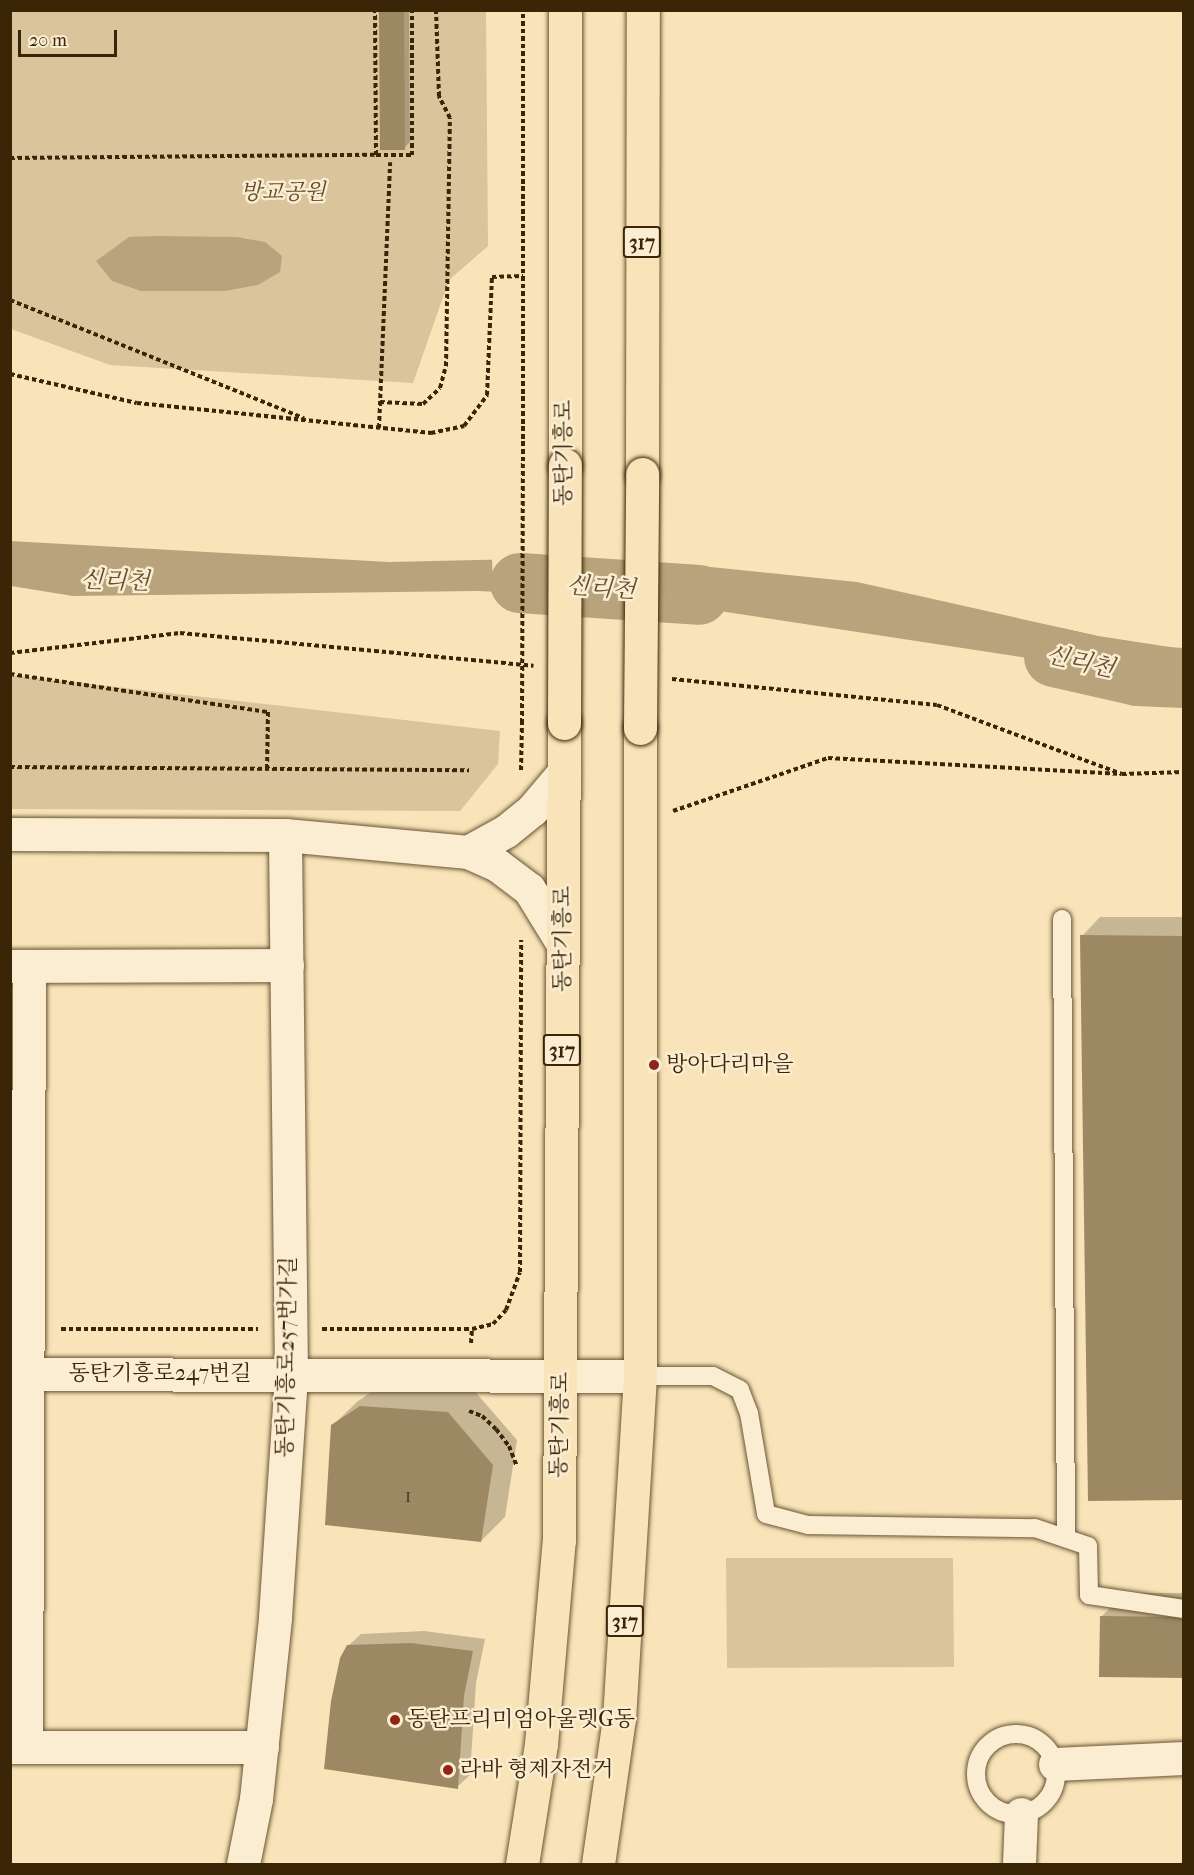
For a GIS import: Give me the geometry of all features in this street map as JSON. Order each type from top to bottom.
[{"type":"main road","name":"동탄기흥로","points":[[522,1864],[541,1744],[553,1632],[559,1540],[564,772],[565,10]]},
{"type":"main road","name":"317","points":[[598,1864],[619,1719],[640,1376],[643,10]]},
{"type":"street","points":[[468,852],[523,817],[564,772]]},
{"type":"street","points":[[10,834],[285,835],[468,852],[497,865],[529,889],[563,944]]},
{"type":"street","name":"동탄기흥로257번가길","points":[[243,1864],[262,1747],[275,1617],[291,1375],[285,835]]},
{"type":"street","points":[[262,1747],[18,1747],[19,1374],[28,1329],[20,1181],[20,966],[287,965]]},
{"type":"street","name":"동탄기흥로247번길","points":[[19,1374],[640,1376]]},
{"type":"street","points":[[1055,1764],[1184,1758]]},
{"type":"street","points":[[1019,1864],[1021,1814]]},
{"type":"lane","points":[[1062,919],[1066,1538]]},
{"type":"lane","points":[[640,1376],[713,1376],[741,1390],[749,1413],[766,1514],[807,1525],[1035,1528],[1088,1546],[1089,1595],[1184,1610]]},
{"type":"lane","points":[[1005,1735],[1024,1735],[1042,1742],[1055,1764],[1057,1776],[1046,1801],[1021,1814],[995,1808],[978,1788],[975,1774],[984,1749],[1005,1735]]},
{"type":"path","points":[[375,10],[376,155]]},
{"type":"path","points":[[10,158],[412,155],[412,10]]},
{"type":"path","points":[[380,402],[423,404],[440,388],[446,366],[450,118],[439,96],[436,10]]},
{"type":"path","points":[[519,775],[522,723],[524,10]]},
{"type":"path","points":[[379,428],[390,162]]},
{"type":"path","points":[[10,374],[137,403],[430,433],[464,426],[487,394],[492,277],[523,276]]},
{"type":"path","points":[[10,300],[310,421]]},
{"type":"path","points":[[10,674],[268,712],[267,769]]},
{"type":"path","points":[[673,812],[828,758],[1122,774],[1184,772]]},
{"type":"path","points":[[10,767],[469,770]]},
{"type":"path","points":[[28,1329],[472,1329],[493,1324],[506,1310],[520,1272],[521,933]]},
{"type":"path","points":[[469,1411],[482,1416],[496,1429],[509,1446],[517,1467]]},
{"type":"green space","name":"방교공원","points":[[10,11],[486,11],[488,246],[449,280],[413,383],[110,365],[11,329]]},
{"type":"green space","points":[[11,675],[500,731],[498,764],[460,811],[11,809]]},
{"type":"green space","points":[[726,1558],[953,1558],[954,1667],[727,1668]]},
{"type":"water","points":[[129,237],[237,237],[265,242],[282,256],[280,272],[258,285],[225,291],[141,291],[112,281],[96,261]]},
{"type":"water","points":[[10,541],[389,562],[601,557],[602,567],[624,558],[857,582],[1098,636],[1183,649],[1183,678],[1133,674],[621,596],[626,571],[603,568],[604,597],[477,591],[73,596],[11,586]]},
{"type":"pier","points":[[601,554],[605,563],[624,555],[681,561],[681,606],[619,599],[613,572],[605,571],[605,600],[493,595],[492,556]]},
{"type":"building","points":[[379,10],[404,10],[405,150],[380,150]]},
{"type":"building","points":[[1080,935],[1184,936],[1184,1500],[1088,1501]]},
{"type":"building","points":[[360,1406],[448,1412],[493,1465],[481,1542],[325,1525],[331,1425]]},
{"type":"building","points":[[1100,1616],[1184,1617],[1184,1678],[1099,1677]]},
{"type":"building","name":"동탄프리미엄아울렛G동","points":[[411,1643],[473,1651],[464,1696],[458,1789],[324,1769],[331,1701],[340,1658],[347,1645]]},
{"type":"waterway","name":"신리천","points":[[520,583],[699,595]]},
{"type":"waterway","name":"신리천","points":[[1054,657],[1138,676],[1184,678]]},
{"type":"place","name":"방아다리마을","points":[[654,1065]]},
{"type":"place","name":"동탄프리미엄아울렛G동","points":[[395,1720]]},
{"type":"place","name":"라바 형제자전거","points":[[448,1770]]}]
